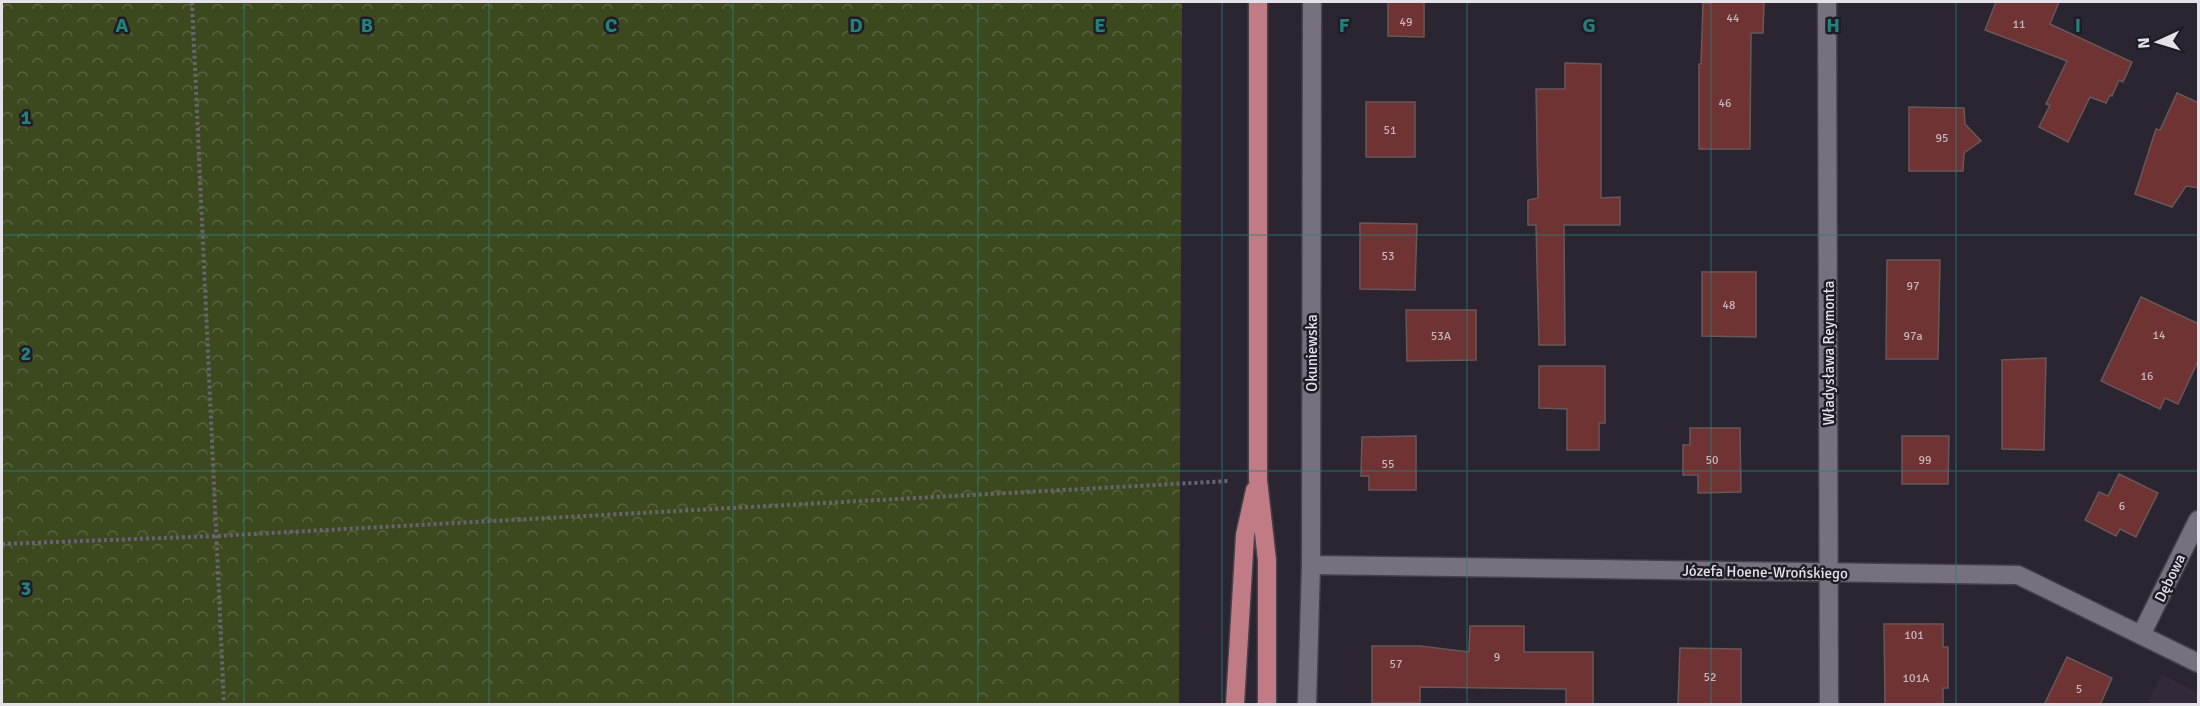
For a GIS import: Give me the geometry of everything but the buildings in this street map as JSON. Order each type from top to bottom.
[{"type":"main road","points":[[1257,2],[1258,480],[1268,560],[1267,705]]},
{"type":"main road","points":[[1234,705],[1245,535],[1258,480]]},
{"type":"street","name":"Okuniewska","points":[[1307,705],[1311,565],[1312,2]]},
{"type":"street","name":"Władysława Reymonta","points":[[1827,2],[1829,705]]},
{"type":"street","name":"Dębowa","points":[[2141,635],[2199,520]]},
{"type":"street","name":"Józefa Hoene-Wrońskiego","points":[[1311,565],[2018,576],[2199,663]]},
{"type":"path","points":[[192,2],[224,705]]},
{"type":"path","points":[[2,544],[216,536],[1258,480]]},
{"type":"shaded area","points":[[2162,674],[2198,693],[2198,704],[2147,704]]},
{"type":"green space","points":[[2,2],[1182,2],[1179,704],[2,704]]}]
